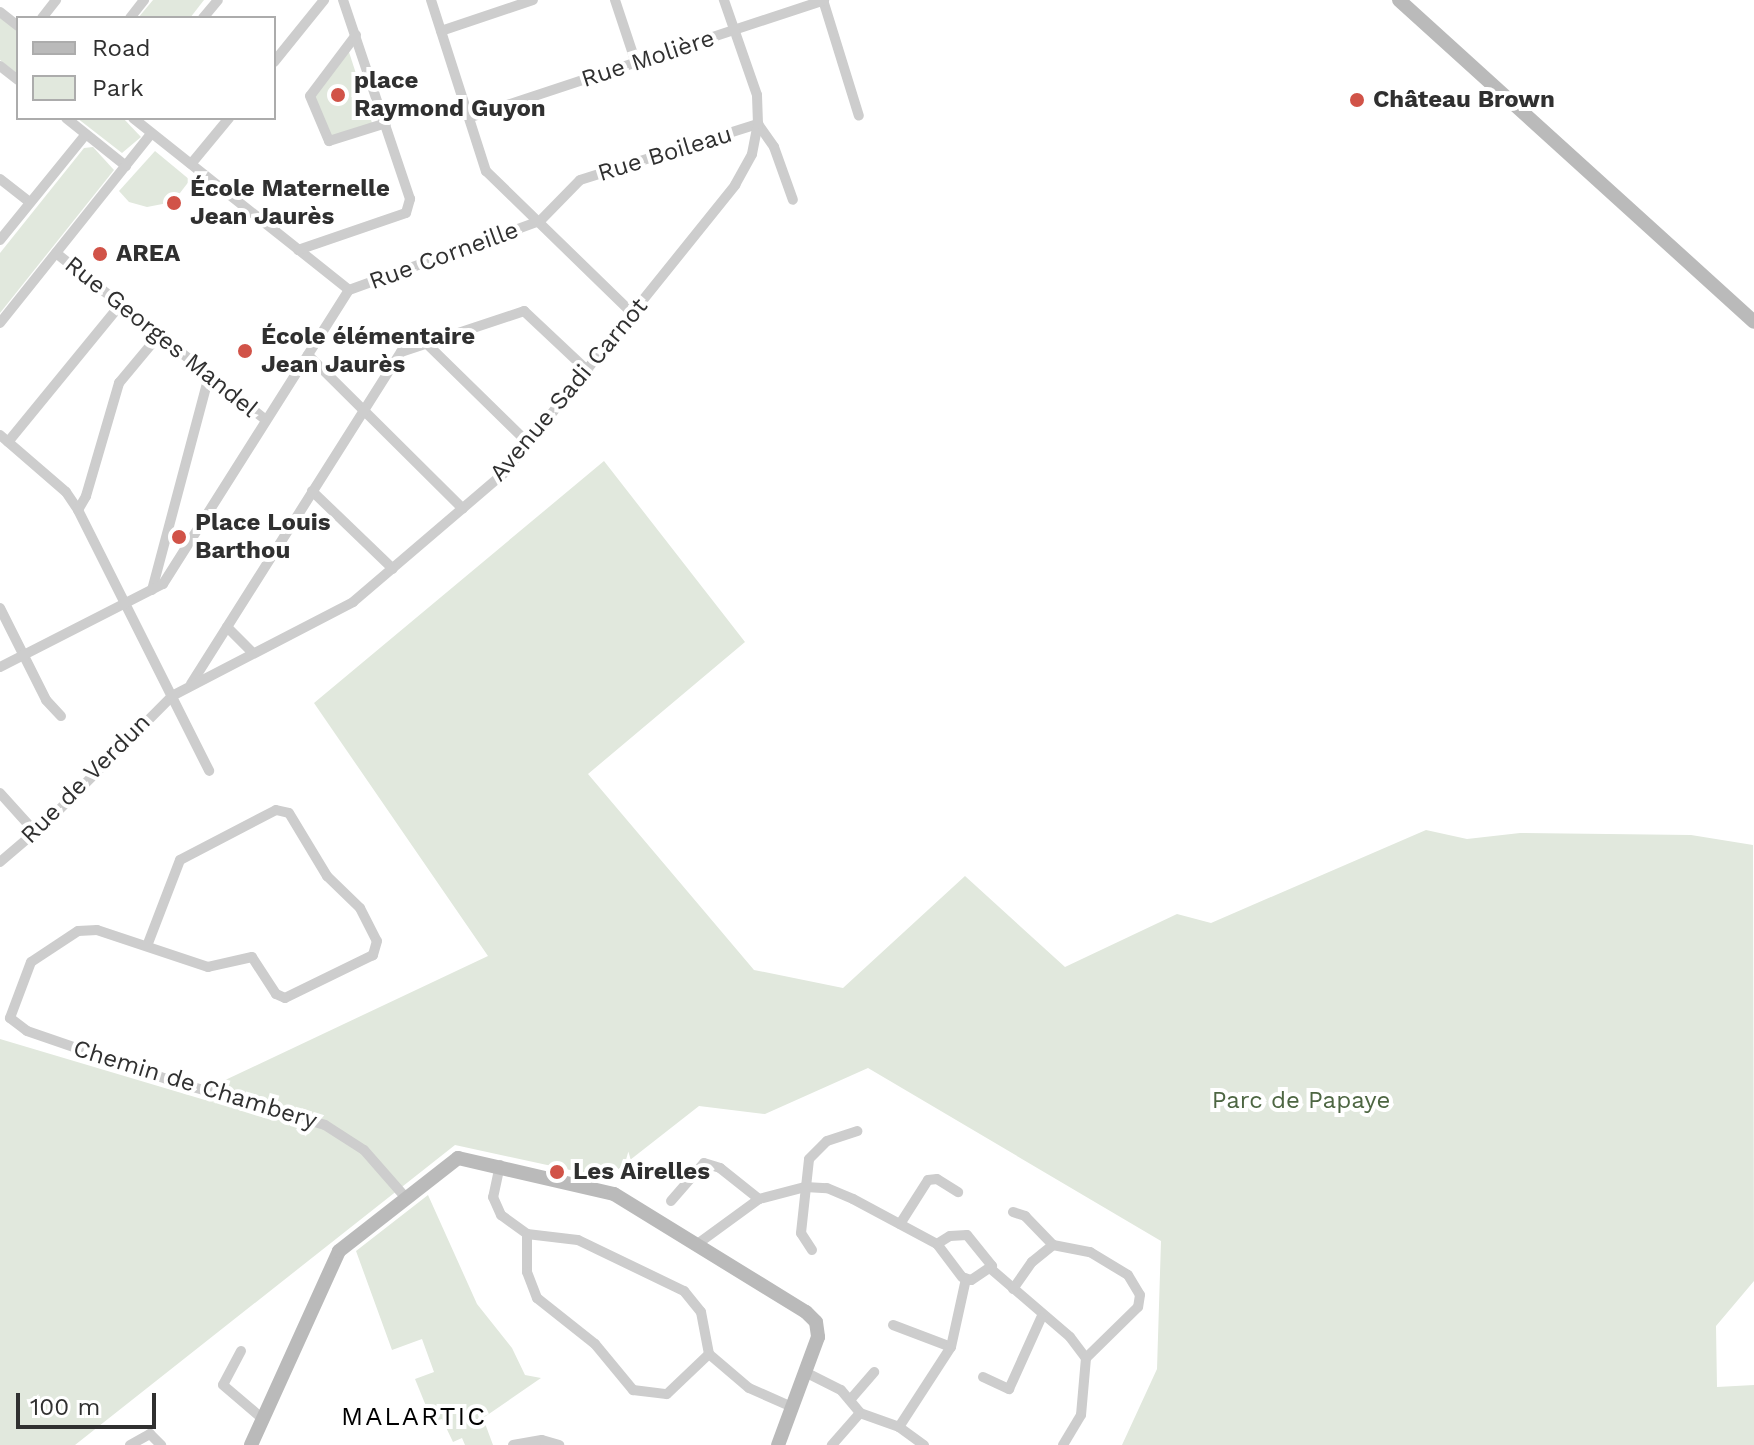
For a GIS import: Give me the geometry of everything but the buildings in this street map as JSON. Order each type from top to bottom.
[{"type":"street","points":[[44,16],[56,0]]},
{"type":"street","points":[[132,16],[144,0]]},
{"type":"street","points":[[205,16],[218,0]]},
{"type":"street","points":[[276,60],[324,0]]},
{"type":"street","points":[[298,250],[406,213],[410,199],[343,0]]},
{"type":"street","points":[[431,0],[486,171],[634,315]]},
{"type":"street","points":[[441,31],[533,0]]},
{"type":"street","points":[[615,0],[636,63]]},
{"type":"street","name":"Avenue Sadi Carnot","points":[[172,696],[353,602],[503,474],[634,315],[735,185],[752,154],[758,124],[757,95],[724,0]]},
{"type":"street","points":[[823,0],[859,116]]},
{"type":"street","name":"Rue Molière","points":[[471,117],[823,0]]},
{"type":"street","points":[[1399,0],[1754,322]]},
{"type":"street","points":[[0,12],[16,24]]},
{"type":"street","points":[[356,35],[310,96],[329,141],[386,123]]},
{"type":"street","points":[[0,66],[16,78]]},
{"type":"street","points":[[68,120],[126,166]]},
{"type":"street","points":[[0,667],[163,584],[349,290],[135,120]]},
{"type":"street","points":[[191,164],[227,120]]},
{"type":"street","points":[[758,124],[774,147],[793,200]]},
{"type":"street","name":"Rue Boileau","points":[[540,221],[580,180],[758,124]]},
{"type":"street","points":[[0,240],[86,134]]},
{"type":"street","points":[[0,323],[151,134]]},
{"type":"street","points":[[0,179],[29,202]]},
{"type":"street","name":"Rue Corneille","points":[[349,290],[540,221]]},
{"type":"street","name":"Rue Georges Mandel","points":[[56,253],[266,420]]},
{"type":"street","points":[[120,305],[4,438],[66,492],[78,510],[209,771]]},
{"type":"street","points":[[190,685],[401,352],[524,311],[588,371]]},
{"type":"street","points":[[78,510],[119,383],[159,335]]},
{"type":"street","points":[[426,343],[528,443]]},
{"type":"street","points":[[308,355],[463,509]]},
{"type":"street","points":[[152,590],[209,376]]},
{"type":"street","points":[[312,491],[393,569]]},
{"type":"street","points":[[0,608],[46,700],[61,716]]},
{"type":"street","points":[[227,627],[253,653]]},
{"type":"street","name":"Rue de Verdun","points":[[0,862],[36,833],[172,696]]},
{"type":"street","points":[[0,793],[36,833]]},
{"type":"street","points":[[281,809],[293,817],[327,876],[360,908],[377,945],[373,955],[285,998],[276,994],[252,957],[208,967],[147,946],[180,860],[281,809]]},
{"type":"street","name":"Chemin de Chambery","points":[[147,946],[93,929],[67,936],[31,962],[10,1018],[27,1031],[172,1081],[325,1125],[364,1150],[406,1198]]},
{"type":"street","points":[[812,1250],[801,1233],[809,1159],[827,1141],[857,1131]]},
{"type":"street","points":[[251,1445],[339,1251],[458,1158],[601,1188],[816,1322],[818,1337],[778,1445]]},
{"type":"street","points":[[671,1201],[704,1163],[720,1168],[759,1199]]},
{"type":"street","points":[[500,1165],[495,1204],[527,1234],[578,1240],[684,1291],[701,1312],[709,1354],[749,1388],[792,1407]]},
{"type":"street","points":[[900,1224],[928,1180],[937,1179],[958,1192]]},
{"type":"street","points":[[696,1245],[759,1199],[805,1187],[827,1188],[937,1244],[966,1279]]},
{"type":"street","points":[[1013,1212],[1025,1216],[1053,1245],[1079,1248],[1116,1266],[1140,1295],[1132,1314],[1086,1358],[1081,1415],[1063,1445]]},
{"type":"street","points":[[527,1234],[527,1272],[537,1298],[595,1344],[633,1390],[667,1394],[709,1354]]},
{"type":"street","points":[[937,1244],[950,1236],[967,1235],[983,1250],[991,1269],[1041,1318],[1070,1337],[1086,1358]]},
{"type":"street","points":[[1013,1289],[1032,1262],[1053,1245]]},
{"type":"street","points":[[966,1279],[991,1269]]},
{"type":"street","points":[[899,1427],[951,1347],[966,1279]]},
{"type":"street","points":[[983,1377],[1009,1389],[1041,1318]]},
{"type":"street","points":[[893,1325],[951,1347]]},
{"type":"street","points":[[241,1351],[223,1385],[263,1419]]},
{"type":"street","points":[[805,1372],[833,1384],[860,1413],[899,1427],[924,1445]]},
{"type":"street","points":[[850,1400],[874,1372]]},
{"type":"street","points":[[832,1445],[860,1413]]},
{"type":"street","points":[[130,1445],[150,1434],[161,1445]]},
{"type":"street","points":[[513,1445],[542,1440],[559,1445]]},
{"type":"green space","points":[[153,0],[204,0],[192,16],[140,16]]},
{"type":"green space","points":[[0,16],[16,29],[16,72],[0,60]]},
{"type":"green space","name":"place Raymond Guyon","points":[[348,49],[373,126],[327,137],[314,92]]},
{"type":"green space","points":[[80,120],[125,120],[141,137],[122,153]]},
{"type":"green space","points":[[93,147],[114,170],[0,313],[0,253],[84,148]]},
{"type":"green space","points":[[155,151],[190,180],[173,202],[147,207],[129,202],[119,191]]},
{"type":"green space","name":"Parc de Papaye","points":[[604,461],[745,642],[588,774],[754,970],[843,988],[965,876],[1065,967],[1177,914],[1211,923],[1426,830],[1467,839],[1520,833],[1691,835],[1753,845],[1754,1281],[1716,1326],[1717,1387],[1754,1385],[1754,1445],[1122,1445],[1157,1369],[1161,1241],[868,1068],[765,1114],[699,1106],[607,1178],[455,1145],[75,1445],[0,1445],[0,1039],[205,1100],[204,1090],[488,956],[314,703]]},
{"type":"green space","points":[[428,1195],[477,1304],[512,1348],[525,1375],[541,1378],[483,1418],[493,1445],[465,1445],[462,1438],[453,1442],[442,1419],[435,1421],[415,1379],[434,1372],[422,1339],[392,1350],[356,1251]]},
{"type":"place","name":"place Raymond Guyon","points":[[338,95]]},
{"type":"place","name":"Château Brown","points":[[1357,100]]},
{"type":"place","name":"École Maternelle Jean Jaurès","points":[[174,203]]},
{"type":"place","name":"AREA","points":[[100,254]]},
{"type":"place","name":"École élémentaire Jean Jaurès","points":[[245,351]]},
{"type":"place","name":"Place Louis Barthou","points":[[179,537]]},
{"type":"place","name":"Les Airelles","points":[[557,1172]]},
{"type":"district","name":"MALARTIC","points":[[414,1417]]}]
